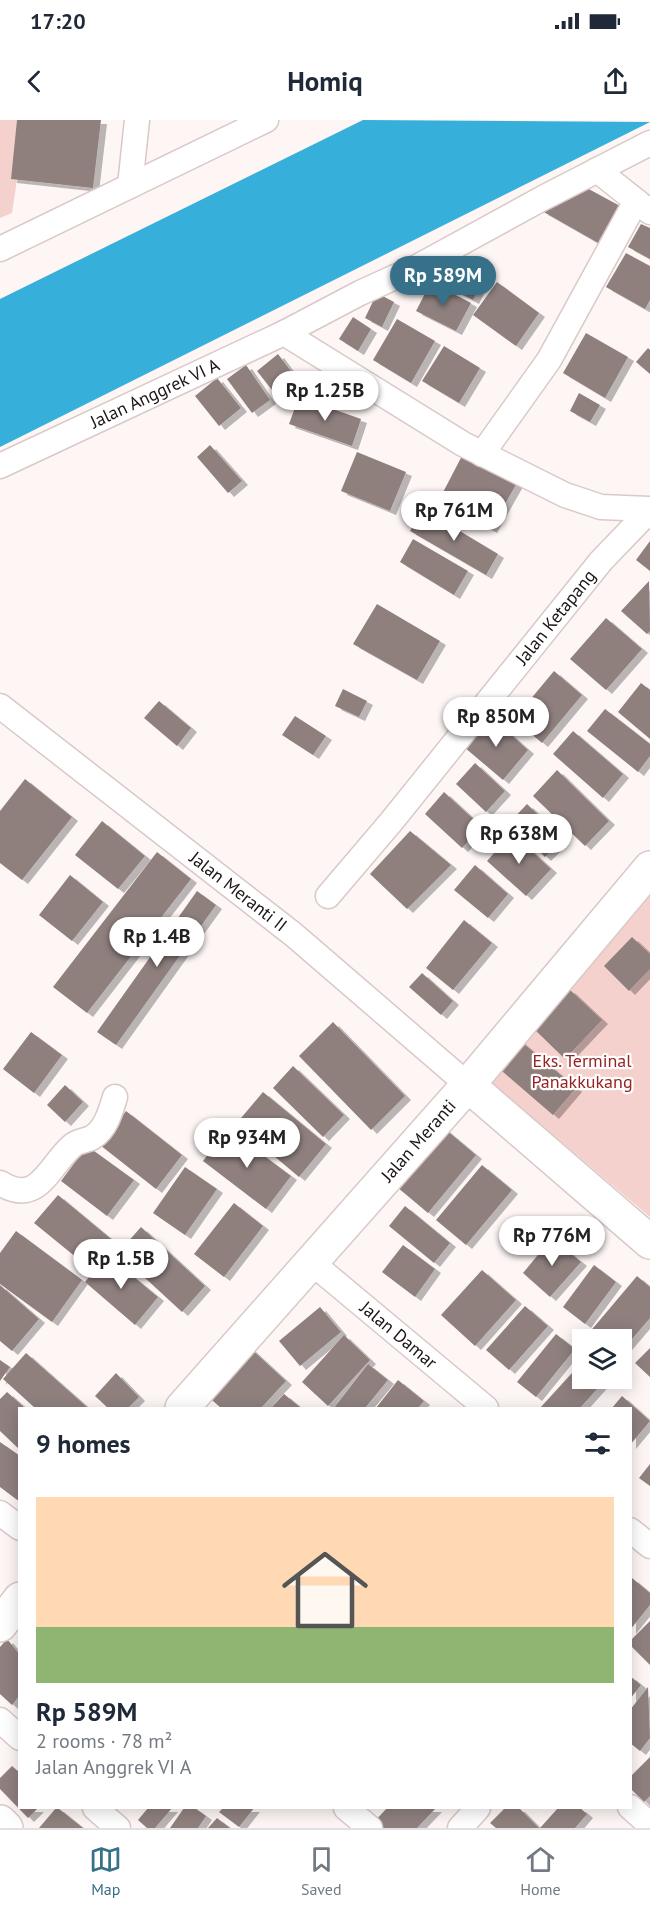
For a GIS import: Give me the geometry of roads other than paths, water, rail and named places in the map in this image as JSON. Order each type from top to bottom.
[{"type":"street","points":[[130,186],[137,120]]},
{"type":"street","points":[[0,249],[266,120]]},
{"type":"street","name":"Jalan Anggrek VI A","points":[[0,466],[284,333],[360,293],[417,267],[650,143]]},
{"type":"street","points":[[482,454],[549,360],[643,206],[597,170]]},
{"type":"street","points":[[284,333],[412,415],[482,454],[565,495],[602,507],[650,510]]},
{"type":"street","name":"Jalan Ketapang","points":[[328,896],[391,822],[601,561],[650,510]]},
{"type":"street","name":"Jalan Meranti II","points":[[0,706],[294,935],[468,1085]]},
{"type":"street","name":"Jalan Meranti","points":[[183,1407],[468,1085],[650,868]]},
{"type":"street","points":[[468,1085],[650,1242]]},
{"type":"street","points":[[4,1194],[24,1192],[38,1184],[73,1145],[93,1138],[108,1118],[115,1097]]},
{"type":"street","name":"Jalan Damar","points":[[311,1262],[485,1407]]},
{"type":"street","points":[[0,1513],[18,1526]]},
{"type":"street","points":[[632,1532],[650,1546]]},
{"type":"street","points":[[0,1625],[18,1602]]},
{"type":"street","points":[[0,1720],[18,1736]]},
{"type":"street","points":[[96,1809],[118,1828]]},
{"type":"street","points":[[347,1809],[370,1828]]},
{"type":"street","points":[[460,1828],[477,1809]]},
{"type":"street","points":[[631,1809],[650,1825]]},
{"type":"street","points":[[0,1822],[6,1828]]},
{"type":"water","points":[[363,120],[650,122],[0,447],[0,299]]},
{"type":"park label","name":"Eks. Terminal Panakkukang","points":[[582,1071]]}]
